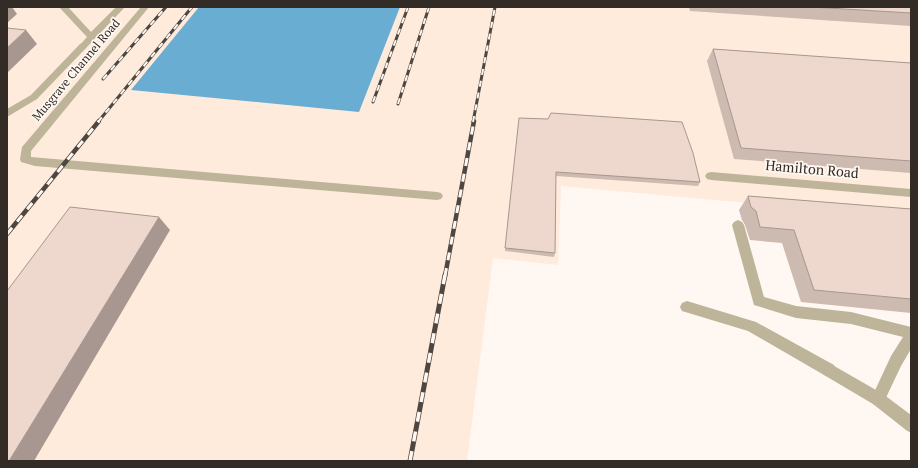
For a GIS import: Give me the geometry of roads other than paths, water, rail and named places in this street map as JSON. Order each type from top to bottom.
[{"type":"street","points":[[63,7],[91,37]]},
{"type":"street","name":"Musgrave Channel Road","points":[[7,114],[34,96],[121,7]]},
{"type":"street","name":"Musgrave Channel Road","points":[[145,7],[26,150],[25,159],[35,162],[437,196]]},
{"type":"street","name":"Hamilton Road","points":[[711,176],[911,193]]},
{"type":"street","points":[[738,225],[759,301],[796,312],[852,318],[911,333]]},
{"type":"street","points":[[687,307],[751,326],[878,399],[911,425]]},
{"type":"street","points":[[878,399],[896,361],[911,336]]},
{"type":"water","points":[[199,7],[400,7],[359,112],[131,90]]},
{"type":"railway","points":[[103,79],[166,7]]},
{"type":"railway","points":[[98,122],[192,7]]},
{"type":"railway","points":[[373,102],[408,7]]},
{"type":"railway","points":[[398,104],[429,7]]},
{"type":"railway","points":[[473,122],[495,7]]},
{"type":"railway","points":[[7,234],[99,121]]},
{"type":"railway","points":[[445,276],[474,121]]},
{"type":"railway","points":[[410,461],[445,275]]}]
